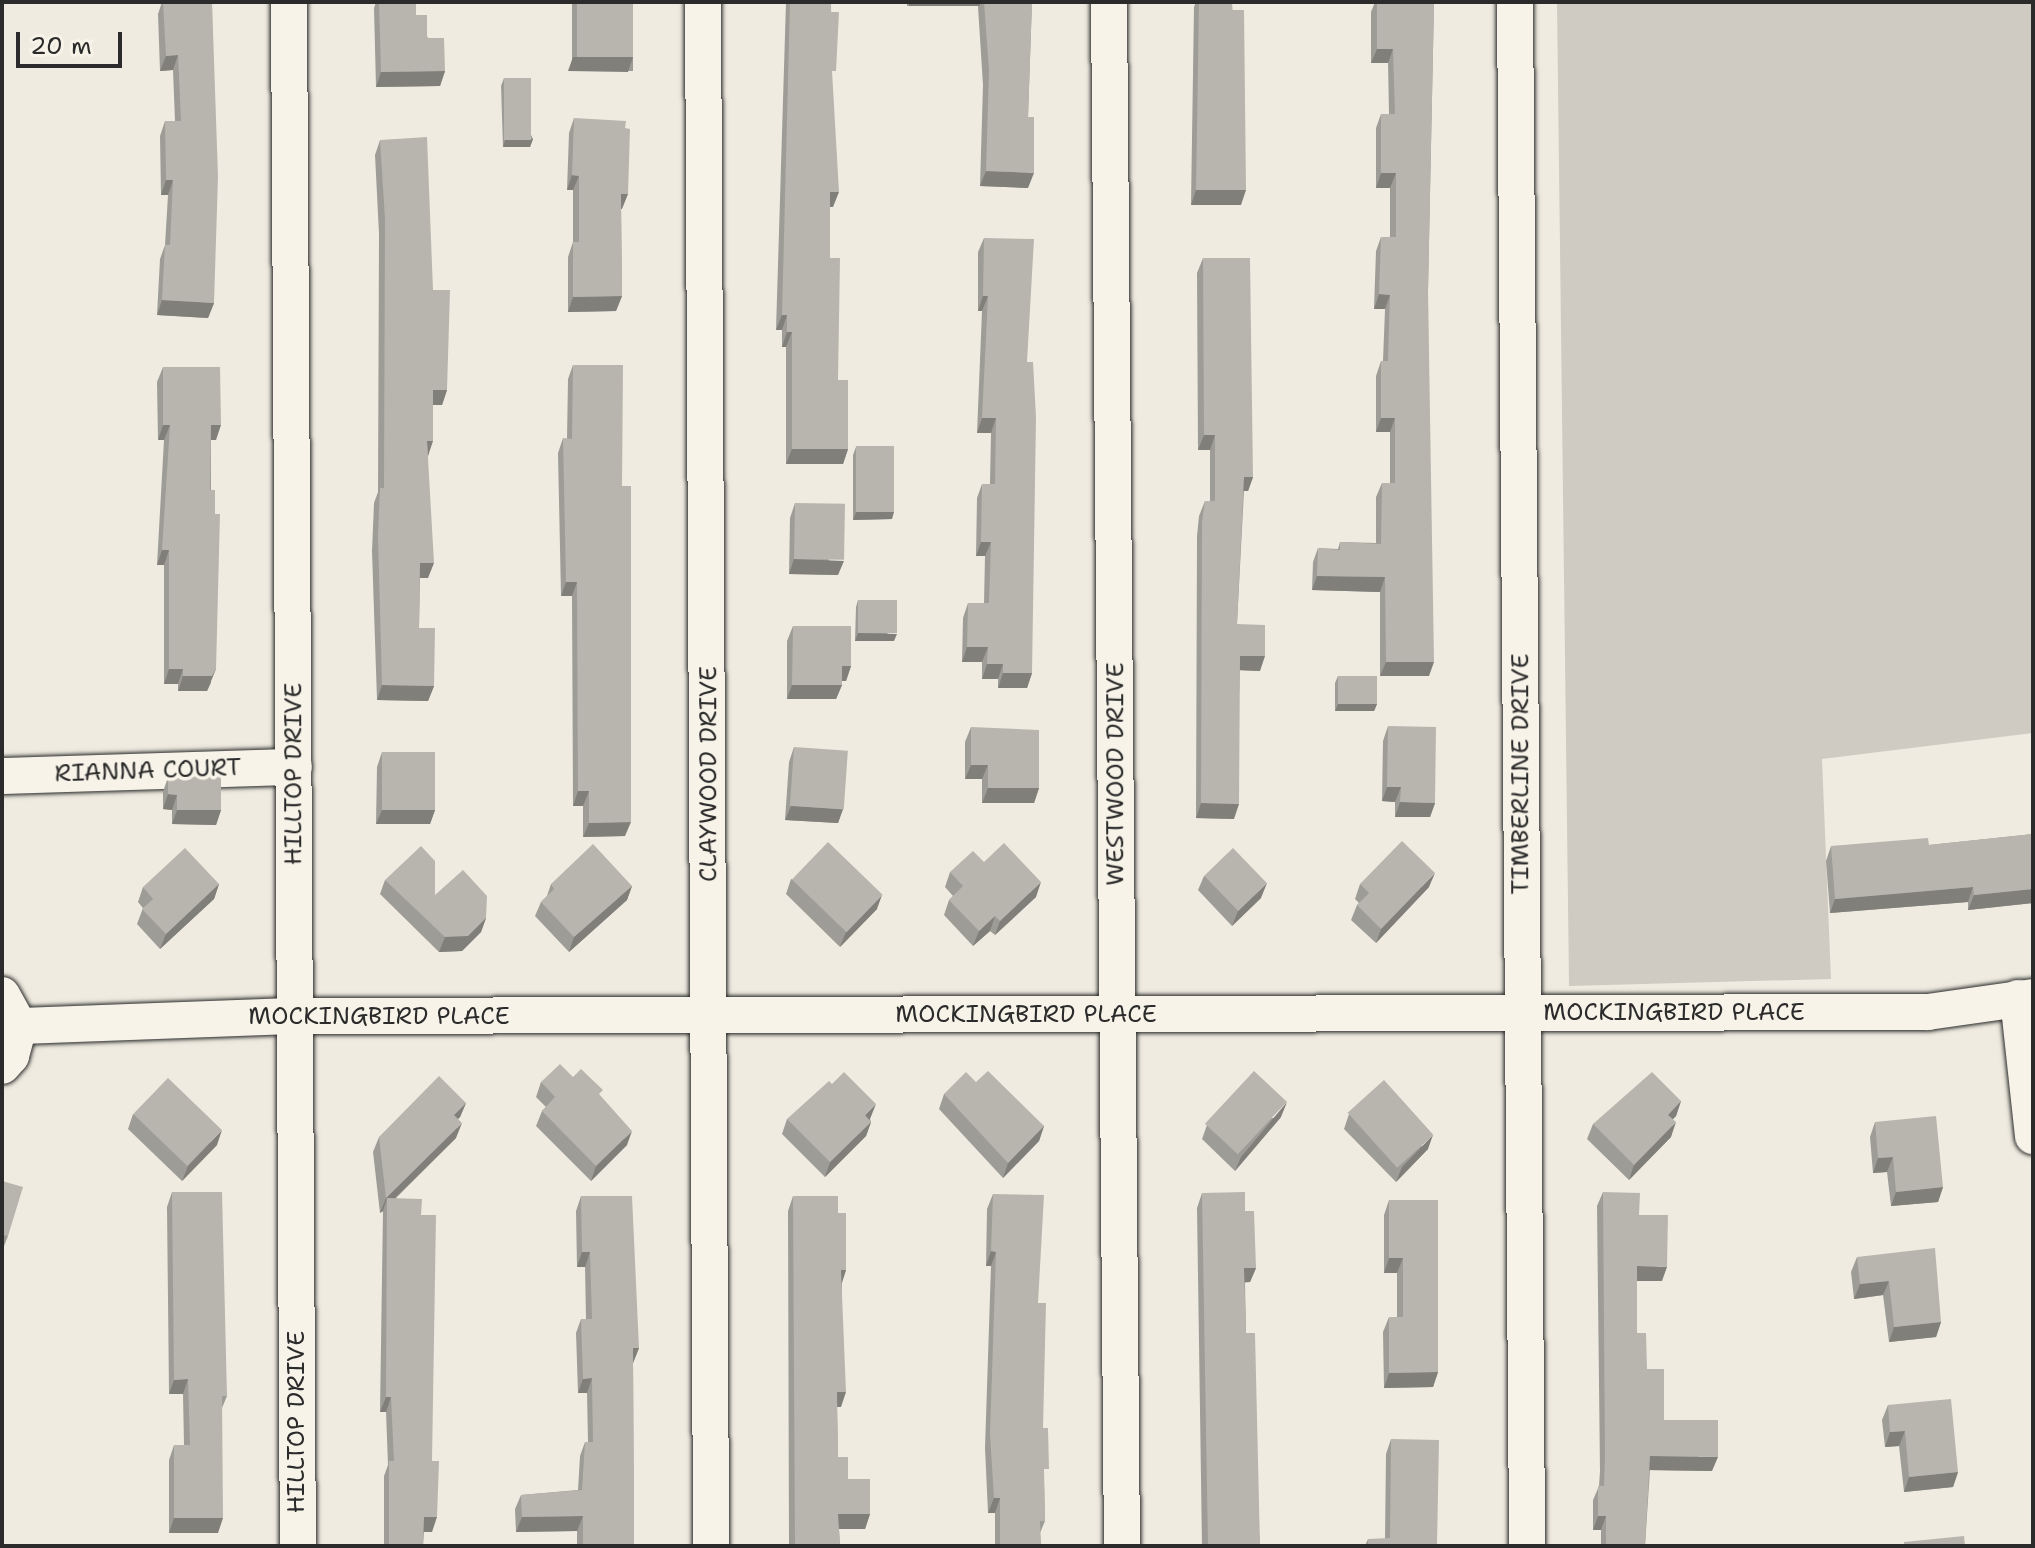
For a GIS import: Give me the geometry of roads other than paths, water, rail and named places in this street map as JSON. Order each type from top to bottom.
[{"type":"street","name":"HILLTOP DRIVE","points":[[289,2],[298,1546]]},
{"type":"street","name":"CLAYWOOD DRIVE","points":[[703,2],[711,1546]]},
{"type":"street","name":"WESTWOOD DRIVE","points":[[1109,2],[1122,1546]]},
{"type":"street","name":"TIMBERLINE DRIVE","points":[[1515,2],[1527,1546]]},
{"type":"street","name":"RIANNA COURT","points":[[2,776],[294,767]]},
{"type":"street","name":"MOCKINGBIRD PLACE","points":[[2,1066],[18,1042],[10,1011],[294,1016],[1928,1012],[2025,998]]},
{"type":"street","points":[[2025,998],[2033,1136]]}]
